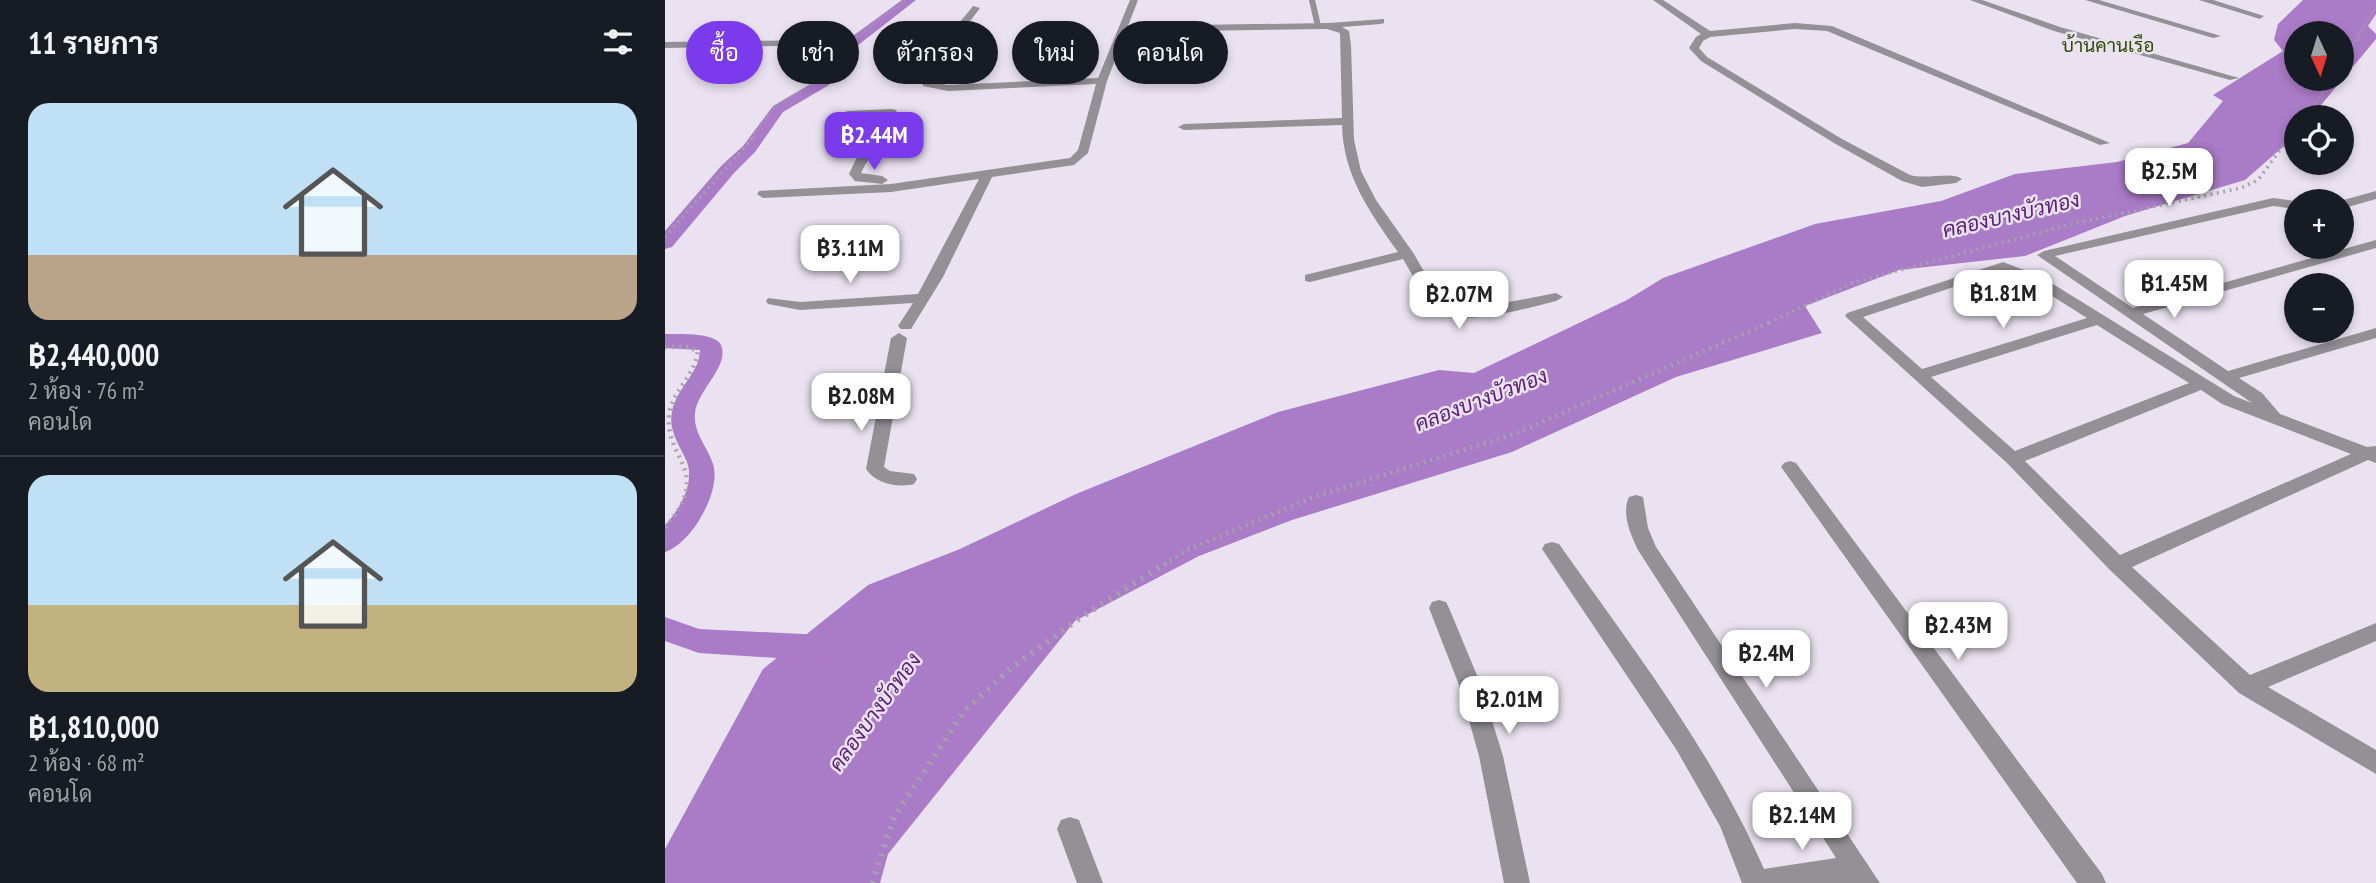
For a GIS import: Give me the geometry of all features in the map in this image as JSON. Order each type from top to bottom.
[{"type":"street","points":[[1128,21],[1135,0]]},
{"type":"street","points":[[1657,0],[1708,34]]},
{"type":"street","points":[[1974,0],[2057,29],[2234,78]]},
{"type":"street","points":[[2089,0],[2215,36]]},
{"type":"street","points":[[2203,0],[2260,16]]},
{"type":"street","points":[[976,8],[935,66],[926,80],[927,84],[948,88],[1103,81]]},
{"type":"street","points":[[1228,27],[1323,26],[1381,21]]},
{"type":"street","points":[[1323,26],[1339,28],[1345,35],[1349,100],[1348,142],[1355,172],[1439,309],[1454,313],[1479,312],[1556,297]]},
{"type":"street","points":[[1956,179],[1921,183],[1906,178],[1838,141],[1704,59],[1694,48],[1699,39],[1708,34],[1795,26],[1829,28],[2104,143]]},
{"type":"street","points":[[665,45],[777,43]]},
{"type":"street","points":[[763,194],[833,192],[935,182],[1075,161],[1081,156],[1103,81],[1113,57]]},
{"type":"street","points":[[847,114],[882,111],[892,112],[894,118],[860,162],[856,174],[859,178],[935,182]]},
{"type":"street","points":[[1184,127],[1348,121]]},
{"type":"street","points":[[908,479],[886,478],[875,469],[903,332],[936,278],[987,175]]},
{"type":"street","points":[[2354,201],[2376,195]]},
{"type":"street","points":[[2275,418],[2256,397],[2044,255],[2273,202],[2284,203]]},
{"type":"street","points":[[2131,313],[2376,244]]},
{"type":"street","points":[[1310,278],[1407,254]]},
{"type":"street","points":[[2373,454],[2228,400],[2035,279],[2003,266],[1852,316],[2013,459],[2117,565],[2247,686],[2376,763]]},
{"type":"street","points":[[773,301],[800,306],[923,298]]},
{"type":"street","points":[[1918,376],[2099,319]]},
{"type":"street","points":[[2225,377],[2376,333]]},
{"type":"street","points":[[2013,459],[2202,384]]},
{"type":"street","points":[[2117,565],[2373,454]]},
{"type":"street","points":[[1790,467],[2093,883]]},
{"type":"street","points":[[1552,549],[1617,646],[1641,674],[1697,762],[1725,810],[1756,883],[1861,875],[1649,550],[1638,528],[1636,502]]},
{"type":"street","points":[[1439,608],[1471,685],[1491,757],[1517,883]]},
{"type":"street","points":[[2247,686],[2376,632]]},
{"type":"street","points":[[1070,829],[1090,883]]},
{"type":"lane","points":[[1312,0],[1323,26]]},
{"type":"path","points":[[665,237],[723,169],[744,150],[773,109],[820,82],[845,55],[847,44],[906,0]]},
{"type":"path","points":[[2354,43],[2376,7]]},
{"type":"path","points":[[2313,105],[2325,91]]},
{"type":"path","points":[[871,883],[894,817],[964,711],[1011,668],[1077,620],[1185,551],[1311,498],[1517,433],[1642,377],[1727,343],[1852,283],[2068,225],[2241,188],[2258,180],[2284,146]]},
{"type":"path","points":[[665,347],[687,347],[698,351],[698,364],[676,396],[668,418],[671,441],[686,470],[686,486],[673,519],[665,528]]},
{"type":"water","name":"คลองบางบัวทอง","points":[[2303,0],[2376,0],[2376,14],[2368,26],[2376,34],[2376,39],[2354,65],[2354,21],[2284,21],[2284,91],[2333,91],[2321,105],[2284,105],[2284,146],[2245,180],[2125,216],[2025,256],[1899,270],[1805,306],[1822,333],[1676,377],[1512,452],[1292,520],[1199,556],[1075,621],[888,854],[880,883],[665,883],[665,849],[763,669],[868,585],[960,549],[1076,494],[1278,412],[1439,370],[1474,373],[1627,300],[1663,278],[1815,224],[1941,201],[2015,174],[2117,162],[2188,143],[2223,101],[2213,95],[2283,51],[2274,40],[2278,24]]},
{"type":"waterway","points":[[665,243],[728,169],[749,149],[778,109],[824,82],[849,55],[851,44],[910,0]]},
{"type":"waterway","points":[[665,341],[696,341],[711,346],[711,362],[689,393],[683,414],[686,436],[701,465],[702,481],[688,518],[665,542]]},
{"type":"waterway","points":[[665,629],[699,641],[823,648]]},
{"type":"district","name":"บ้านคานเรือ","points":[[2108,45]]}]
